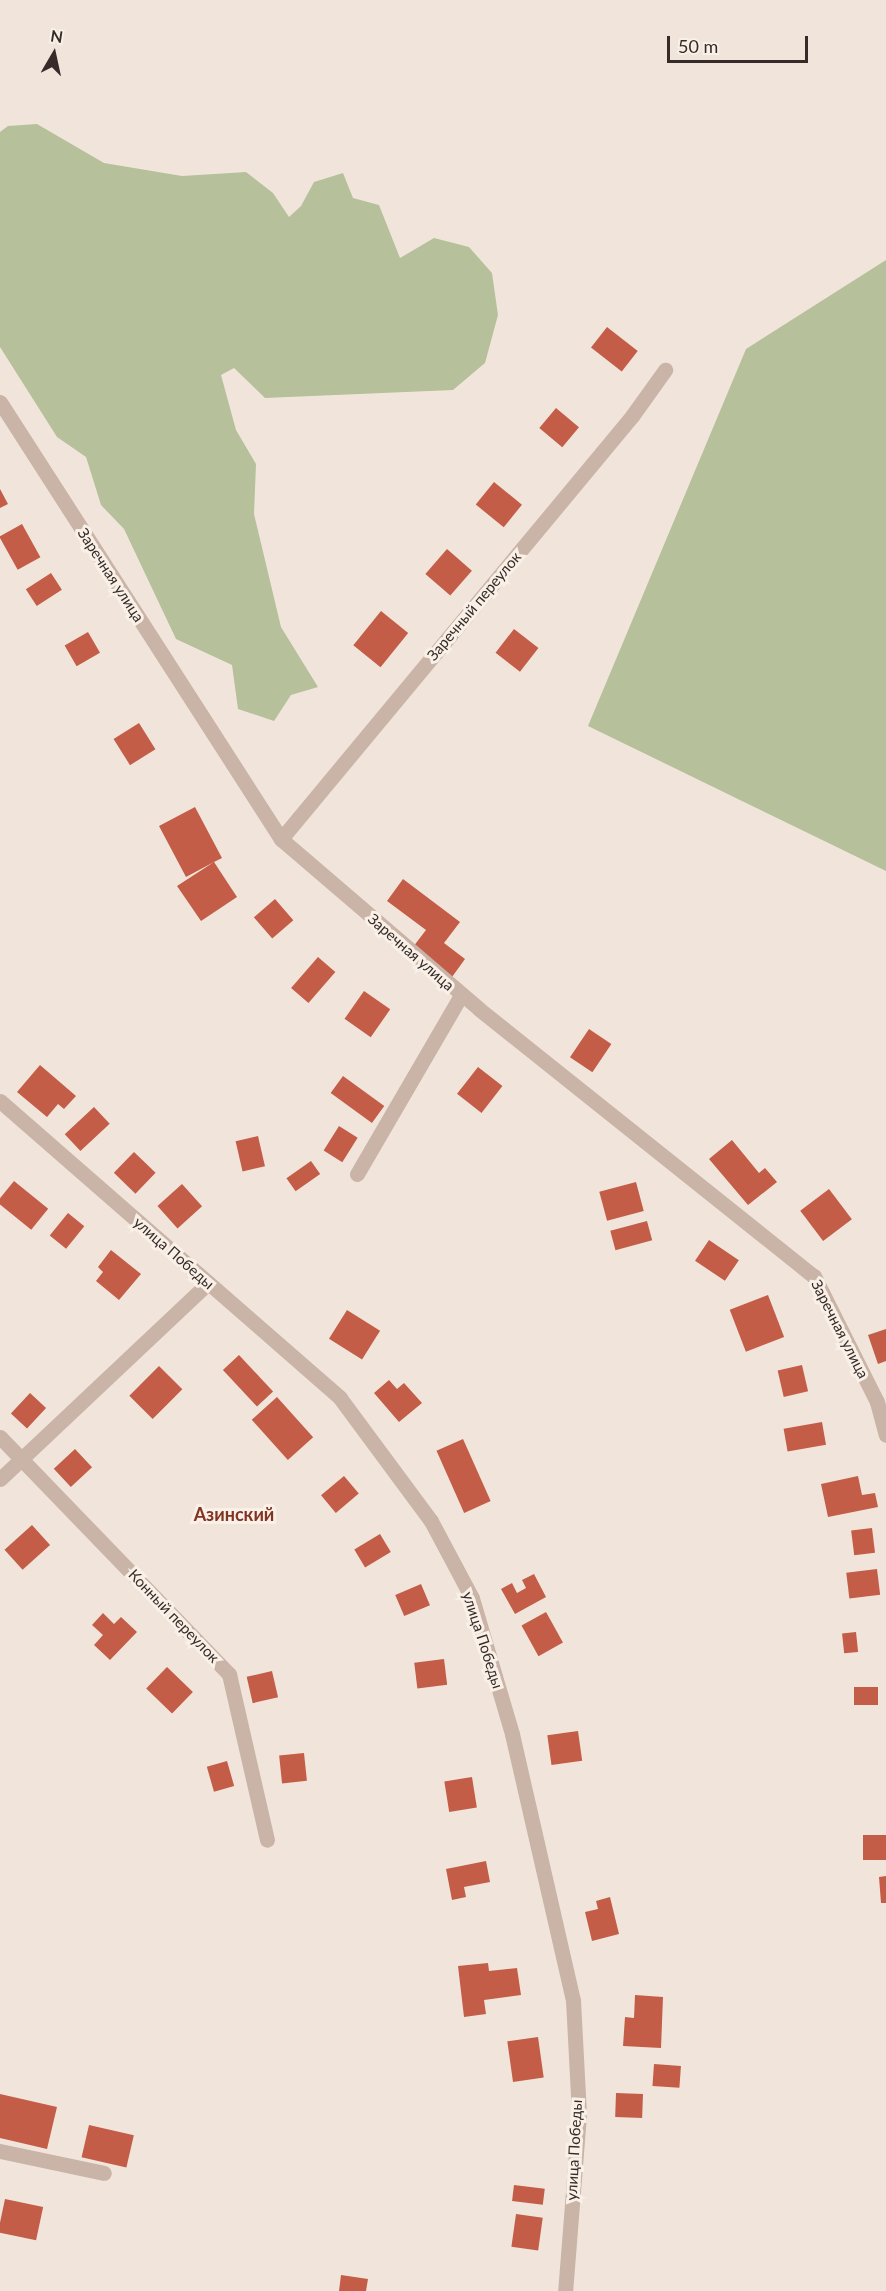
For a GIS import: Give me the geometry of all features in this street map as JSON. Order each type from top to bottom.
[{"type":"street","name":"Заречный переулок","points":[[281,839],[632,416],[664,370]]},
{"type":"street","name":"Заречная улица","points":[[0,402],[281,839],[461,995],[814,1276],[877,1402],[886,1435]]},
{"type":"street","points":[[357,1174],[461,995]]},
{"type":"street","name":"улица Победы","points":[[0,1101],[340,1398],[431,1521],[472,1598],[512,1734],[573,2000],[579,2115],[565,2291]]},
{"type":"street","points":[[0,1479],[208,1283]]},
{"type":"street","name":"Конный переулок","points":[[0,1437],[23,1457],[229,1674],[267,1840]]},
{"type":"street","points":[[0,2151],[104,2173]]},
{"type":"green space","points":[[37,124],[104,163],[182,176],[246,172],[273,193],[289,217],[301,206],[314,182],[343,173],[353,198],[379,205],[400,258],[434,238],[469,247],[492,273],[498,315],[485,363],[453,390],[265,398],[234,368],[221,375],[236,430],[256,464],[254,514],[281,627],[318,687],[291,695],[274,721],[238,709],[232,665],[176,639],[124,529],[101,505],[86,457],[57,437],[0,347],[0,132],[8,126]]},
{"type":"green space","points":[[886,260],[886,871],[588,726],[746,349]]},
{"type":"building","points":[[607,327],[638,351],[622,371],[591,347]]},
{"type":"building","points":[[556,408],[579,427],[562,447],[539,428]]},
{"type":"building","points":[[494,482],[522,505],[504,527],[476,505]]},
{"type":"building","points":[[0,489],[8,504],[0,508]]},
{"type":"building","points":[[22,524],[40,557],[18,570],[0,536]]},
{"type":"building","points":[[447,549],[472,571],[450,596],[425,574]]},
{"type":"building","points":[[51,573],[62,590],[37,606],[26,589]]},
{"type":"building","points":[[381,611],[408,633],[381,667],[353,645]]},
{"type":"building","points":[[514,629],[538,648],[520,672],[496,653]]},
{"type":"building","points":[[88,632],[100,653],[77,666],[65,646]]},
{"type":"building","points":[[139,723],[155,749],[130,765],[114,739]]},
{"type":"building","points":[[195,807],[222,858],[186,877],[159,826]]},
{"type":"building","points":[[214,862],[237,897],[201,921],[177,886]]},
{"type":"building","points":[[403,879],[460,922],[444,943],[465,959],[452,977],[413,947],[426,930],[387,901]]},
{"type":"building","points":[[275,899],[293,920],[272,939],[254,917]]},
{"type":"building","points":[[318,957],[335,972],[308,1003],[291,988]]},
{"type":"building","points":[[364,991],[390,1009],[371,1037],[344,1019]]},
{"type":"building","points":[[589,1029],[611,1044],[592,1072],[570,1057]]},
{"type":"building","points":[[40,1065],[76,1096],[64,1109],[58,1104],[47,1117],[17,1092]]},
{"type":"building","points":[[478,1067],[502,1086],[481,1113],[457,1094]]},
{"type":"building","points":[[343,1076],[384,1106],[372,1123],[331,1093]]},
{"type":"building","points":[[94,1107],[110,1124],[80,1151],[65,1134]]},
{"type":"building","points":[[339,1126],[358,1138],[342,1162],[324,1151]]},
{"type":"building","points":[[258,1136],[265,1166],[243,1171],[236,1141]]},
{"type":"building","points":[[732,1140],[759,1173],[765,1168],[777,1182],[748,1205],[709,1159]]},
{"type":"building","points":[[134,1152],[156,1173],[135,1194],[114,1173]]},
{"type":"building","points":[[311,1161],[320,1174],[296,1191],[286,1178]]},
{"type":"building","points":[[14,1181],[48,1209],[31,1230],[0,1204],[0,1198]]},
{"type":"building","points":[[636,1182],[644,1211],[607,1221],[599,1192]]},
{"type":"building","points":[[182,1184],[202,1206],[178,1228],[157,1206]]},
{"type":"building","points":[[829,1189],[852,1219],[823,1241],[800,1211]]},
{"type":"building","points":[[68,1213],[84,1226],[66,1249],[50,1236]]},
{"type":"building","points":[[647,1221],[652,1240],[615,1250],[610,1231]]},
{"type":"building","points":[[709,1240],[739,1260],[725,1281],[695,1261]]},
{"type":"building","points":[[111,1250],[141,1274],[119,1300],[96,1281],[103,1272],[98,1267]]},
{"type":"building","points":[[768,1295],[784,1337],[746,1352],[730,1310]]},
{"type":"building","points":[[347,1310],[380,1331],[362,1360],[329,1339]]},
{"type":"building","points":[[886,1329],[886,1361],[878,1364],[868,1335]]},
{"type":"building","points":[[239,1355],[273,1392],[257,1407],[223,1370]]},
{"type":"building","points":[[802,1365],[808,1391],[784,1397],[778,1371]]},
{"type":"building","points":[[159,1366],[182,1389],[153,1419],[129,1396]]},
{"type":"building","points":[[389,1380],[397,1389],[404,1383],[422,1403],[399,1422],[374,1393]]},
{"type":"building","points":[[30,1393],[46,1408],[27,1428],[11,1413]]},
{"type":"building","points":[[277,1397],[313,1437],[288,1460],[252,1420]]},
{"type":"building","points":[[822,1422],[826,1445],[788,1451],[784,1429]]},
{"type":"building","points":[[463,1439],[491,1501],[464,1513],[437,1451]]},
{"type":"building","points":[[75,1449],[92,1467],[71,1487],[54,1469]]},
{"type":"building","points":[[344,1476],[359,1494],[336,1513],[321,1495]]},
{"type":"building","points":[[858,1476],[862,1495],[875,1493],[878,1507],[828,1517],[821,1484]]},
{"type":"building","points":[[32,1525],[50,1545],[23,1570],[5,1550]]},
{"type":"building","points":[[872,1528],[875,1553],[854,1555],[851,1531]]},
{"type":"building","points":[[380,1534],[391,1552],[365,1567],[354,1549]]},
{"type":"building","points":[[877,1569],[880,1595],[849,1599],[846,1573]]},
{"type":"building","points":[[534,1574],[546,1597],[515,1614],[501,1589],[512,1583],[517,1593],[526,1588],[522,1580]]},
{"type":"building","points":[[421,1584],[430,1605],[404,1616],[395,1595]]},
{"type":"building","points":[[546,1612],[563,1643],[538,1656],[522,1626]]},
{"type":"building","points":[[103,1613],[114,1624],[121,1617],[137,1632],[110,1660],[94,1645],[103,1635],[92,1625]]},
{"type":"building","points":[[856,1632],[858,1652],[844,1653],[842,1633]]},
{"type":"building","points":[[444,1659],[447,1685],[417,1688],[414,1663]]},
{"type":"building","points":[[167,1667],[193,1692],[172,1714],[146,1689]]},
{"type":"building","points":[[272,1671],[278,1697],[253,1703],[247,1677]]},
{"type":"building","points":[[854,1687],[878,1687],[878,1705],[854,1705]]},
{"type":"building","points":[[578,1731],[582,1761],[551,1765],[547,1735]]},
{"type":"building","points":[[304,1753],[307,1781],[282,1783],[279,1756]]},
{"type":"building","points":[[227,1761],[234,1786],[214,1792],[207,1767]]},
{"type":"building","points":[[472,1777],[477,1808],[449,1812],[444,1781]]},
{"type":"building","points":[[863,1835],[886,1835],[886,1860],[863,1860]]},
{"type":"building","points":[[486,1861],[490,1882],[464,1887],[466,1897],[452,1900],[446,1869]]},
{"type":"building","points":[[886,1876],[886,1903],[881,1903],[879,1877]]},
{"type":"building","points":[[610,1897],[619,1934],[592,1941],[585,1912],[598,1909],[596,1901]]},
{"type":"building","points":[[488,1963],[489,1971],[517,1968],[521,1995],[484,2000],[486,2014],[464,2017],[458,1966]]},
{"type":"building","points":[[635,1995],[663,1997],[661,2048],[623,2046],[625,2017],[634,2018]]},
{"type":"building","points":[[538,2037],[544,2078],[513,2082],[507,2041]]},
{"type":"building","points":[[654,2064],[681,2066],[679,2088],[652,2086]]},
{"type":"building","points":[[616,2093],[643,2094],[642,2118],[615,2117]]},
{"type":"building","points":[[0,2094],[57,2107],[47,2149],[0,2138]]},
{"type":"building","points":[[89,2125],[134,2135],[126,2168],[82,2157]]},
{"type":"building","points":[[514,2185],[545,2189],[543,2205],[512,2201]]},
{"type":"building","points":[[5,2199],[43,2207],[36,2240],[0,2233]]},
{"type":"building","points":[[516,2214],[543,2218],[538,2250],[511,2247]]},
{"type":"building","points":[[341,2275],[368,2279],[366,2291],[339,2291]]},
{"type":"district","name":"Азинский","points":[[234,1514]]}]
